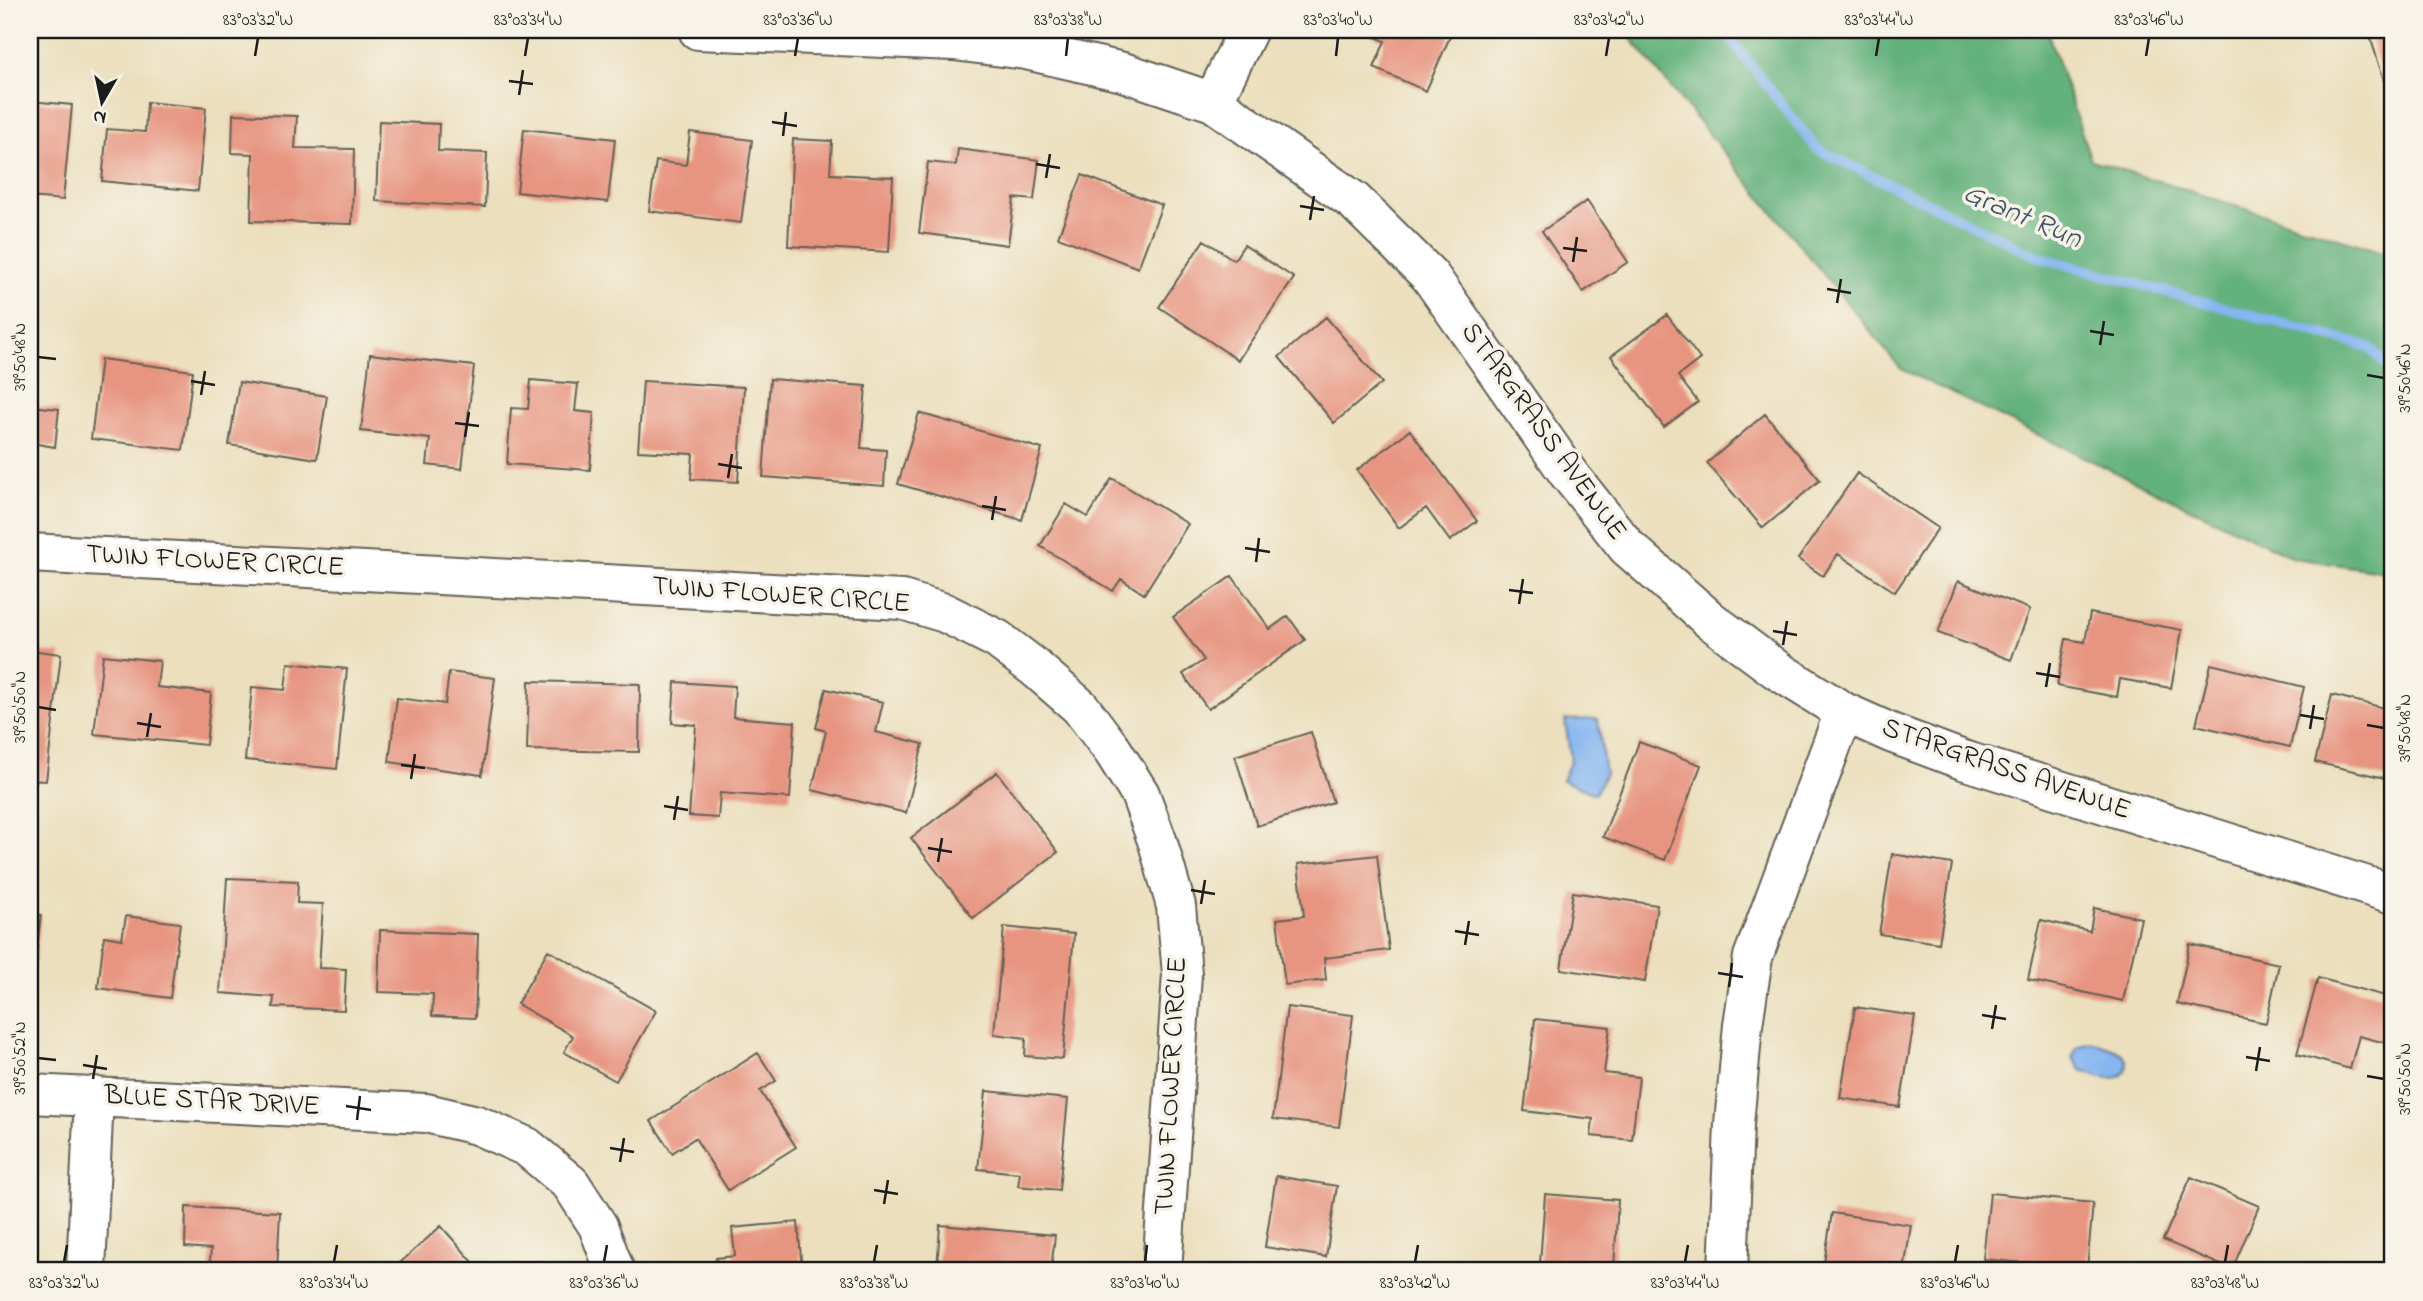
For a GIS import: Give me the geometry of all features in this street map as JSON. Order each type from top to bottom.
[{"type":"street","name":"STARGRASS AVENUE","points":[[698,30],[954,41],[1026,50],[1123,72],[1213,103],[1354,201],[1430,276],[1568,474],[1627,547],[1710,620],[1777,670],[1844,712],[1963,760],[2393,894]]},
{"type":"street","points":[[1213,103],[1248,30]]},
{"type":"street","name":"TWIN FLOWER CIRCLE","points":[[30,553],[902,600],[945,613],[997,639],[1080,707],[1113,751],[1140,794],[1158,843],[1176,906],[1182,974],[1162,1271]]},
{"type":"street","points":[[1728,1271],[1734,1125],[1743,1025],[1753,957],[1844,712]]},
{"type":"street","name":"BLUE STAR DRIVE","points":[[30,1094],[426,1114],[477,1125],[527,1147],[571,1184],[598,1226],[615,1271]]},
{"type":"street","points":[[86,1271],[94,1096]]},
{"type":"green space","points":[[1624,30],[2051,30],[2049,36],[2091,160],[2393,255],[2393,573],[2294,558],[1901,369]]},
{"type":"water","points":[[1598,719],[1605,774],[1595,794],[1562,780],[1571,760],[1565,720]]},
{"type":"water","points":[[2090,1042],[2121,1053],[2127,1063],[2123,1074],[2109,1078],[2081,1070],[2073,1057],[2076,1048]]},
{"type":"building","points":[[1367,30],[1453,30],[1426,91],[1374,68],[1385,41],[1366,33]]},
{"type":"building","points":[[2368,30],[2393,30],[2393,88],[2387,90]]},
{"type":"building","points":[[30,101],[72,105],[63,200],[30,197]]},
{"type":"building","points":[[147,102],[206,108],[198,191],[102,181],[107,129],[145,132]]},
{"type":"building","points":[[233,114],[297,116],[295,148],[354,149],[352,224],[251,221],[253,154],[232,153]]},
{"type":"building","points":[[379,121],[439,124],[438,151],[487,153],[485,207],[376,201]]},
{"type":"building","points":[[524,129],[615,139],[608,202],[517,192]]},
{"type":"building","points":[[690,132],[752,140],[741,223],[649,211],[656,161],[686,165]]},
{"type":"building","points":[[793,139],[832,141],[830,174],[893,177],[889,252],[788,246]]},
{"type":"building","points":[[958,149],[1039,160],[1034,200],[1014,198],[1008,245],[919,233],[928,162],[956,165]]},
{"type":"building","points":[[1082,175],[1162,205],[1138,268],[1058,237]]},
{"type":"building","points":[[1587,201],[1628,262],[1583,292],[1542,231]]},
{"type":"building","points":[[1204,240],[1234,260],[1244,245],[1294,278],[1238,360],[1159,307]]},
{"type":"building","points":[[1667,315],[1700,359],[1678,376],[1698,402],[1664,427],[1611,356]]},
{"type":"building","points":[[1326,317],[1382,383],[1334,423],[1279,357]]},
{"type":"building","points":[[370,354],[474,366],[462,469],[427,465],[430,439],[361,431]]},
{"type":"building","points":[[101,359],[193,371],[183,450],[91,439]]},
{"type":"building","points":[[770,379],[866,386],[861,448],[886,450],[884,486],[763,477]]},
{"type":"building","points":[[531,380],[578,384],[575,411],[594,413],[590,470],[507,464],[511,408],[528,409]]},
{"type":"building","points":[[643,381],[744,387],[738,482],[691,479],[693,454],[638,451]]},
{"type":"building","points":[[239,382],[327,396],[317,459],[229,445]]},
{"type":"building","points":[[30,406],[59,409],[55,447],[30,443]]},
{"type":"building","points":[[919,413],[1042,449],[1022,520],[898,484]]},
{"type":"building","points":[[1765,414],[1820,480],[1763,528],[1707,463]]},
{"type":"building","points":[[1410,430],[1477,521],[1450,541],[1426,508],[1399,528],[1357,470]]},
{"type":"building","points":[[1857,473],[1938,528],[1895,592],[1838,554],[1823,576],[1798,559]]},
{"type":"building","points":[[1112,478],[1188,524],[1144,594],[1121,579],[1113,591],[1040,546],[1066,504],[1088,517]]},
{"type":"building","points":[[1232,576],[1270,629],[1288,616],[1305,640],[1208,709],[1183,674],[1204,660],[1173,617]]},
{"type":"building","points":[[1958,581],[2030,609],[2011,660],[1938,633]]},
{"type":"building","points":[[2090,613],[2182,630],[2171,688],[2120,679],[2117,697],[2057,686],[2066,639],[2085,642]]},
{"type":"building","points":[[30,650],[61,654],[46,781],[30,780]]},
{"type":"building","points":[[103,655],[160,661],[157,687],[211,693],[206,745],[94,734]]},
{"type":"building","points":[[288,663],[347,669],[337,769],[245,760],[252,687],[285,690]]},
{"type":"building","points":[[2211,664],[2304,687],[2290,747],[2196,725]]},
{"type":"building","points":[[449,672],[495,678],[482,775],[389,762],[397,698],[445,704]]},
{"type":"building","points":[[529,681],[640,684],[639,752],[527,750]]},
{"type":"building","points":[[675,682],[735,686],[733,717],[795,722],[790,798],[720,793],[718,818],[689,816],[696,725],[672,723]]},
{"type":"building","points":[[826,689],[883,702],[876,732],[923,744],[906,813],[812,790],[826,731],[816,728]]},
{"type":"building","points":[[2332,695],[2393,710],[2393,780],[2315,762]]},
{"type":"building","points":[[1311,732],[1333,802],[1257,826],[1235,756]]},
{"type":"building","points":[[1639,742],[1701,765],[1665,860],[1603,837]]},
{"type":"building","points":[[997,772],[1058,852],[973,918],[911,838]]},
{"type":"building","points":[[1892,854],[1952,864],[1939,943],[1879,934]]},
{"type":"building","points":[[1377,855],[1389,950],[1324,958],[1326,980],[1285,985],[1277,919],[1304,916],[1298,864]]},
{"type":"building","points":[[227,878],[298,881],[297,903],[323,904],[319,968],[346,969],[344,1010],[273,1007],[274,997],[220,993]]},
{"type":"building","points":[[1573,892],[1657,905],[1645,982],[1561,969]]},
{"type":"building","points":[[2094,908],[2141,918],[2123,1001],[2028,980],[2041,920],[2090,931]]},
{"type":"building","points":[[30,914],[41,915],[31,997],[30,997]]},
{"type":"building","points":[[126,916],[180,923],[170,998],[98,988],[104,936],[122,939]]},
{"type":"building","points":[[1004,927],[1074,934],[1063,1059],[1025,1056],[1026,1038],[994,1034]]},
{"type":"building","points":[[380,930],[478,934],[475,1018],[432,1016],[433,994],[378,992]]},
{"type":"building","points":[[2190,944],[2279,964],[2266,1023],[2177,1004]]},
{"type":"building","points":[[548,950],[656,1011],[616,1081],[564,1052],[573,1036],[517,1004]]},
{"type":"building","points":[[2318,978],[2393,998],[2393,1045],[2359,1036],[2350,1069],[2297,1054]]},
{"type":"building","points":[[1287,1007],[1353,1015],[1339,1127],[1273,1119]]},
{"type":"building","points":[[1855,1007],[1915,1016],[1900,1107],[1840,1098]]},
{"type":"building","points":[[1535,1019],[1610,1027],[1604,1073],[1639,1077],[1632,1140],[1591,1136],[1593,1119],[1524,1111]]},
{"type":"building","points":[[758,1053],[776,1081],[760,1091],[796,1147],[728,1190],[695,1138],[672,1153],[651,1121]]},
{"type":"building","points":[[986,1091],[1068,1099],[1059,1190],[1018,1186],[1020,1173],[978,1169]]},
{"type":"building","points":[[1276,1176],[1337,1186],[1326,1257],[1265,1247]]},
{"type":"building","points":[[2191,1177],[2259,1206],[2232,1270],[2163,1240]]},
{"type":"building","points":[[1990,1193],[2093,1203],[2087,1269],[1983,1259]]},
{"type":"building","points":[[1545,1194],[1618,1200],[1614,1269],[1540,1264]]},
{"type":"building","points":[[186,1207],[280,1212],[277,1271],[209,1271],[211,1249],[185,1247]]},
{"type":"building","points":[[1832,1213],[1911,1225],[1904,1271],[1823,1269]]},
{"type":"building","points":[[798,1222],[802,1271],[717,1271],[716,1258],[735,1256],[732,1228]]},
{"type":"building","points":[[940,1225],[1055,1235],[1051,1271],[937,1271]]},
{"type":"building","points":[[441,1226],[481,1271],[391,1271]]},
{"type":"waterway","name":"Grant Run","points":[[1727,30],[1727,35],[1817,149],[2039,257],[2369,347],[2393,372]]}]
